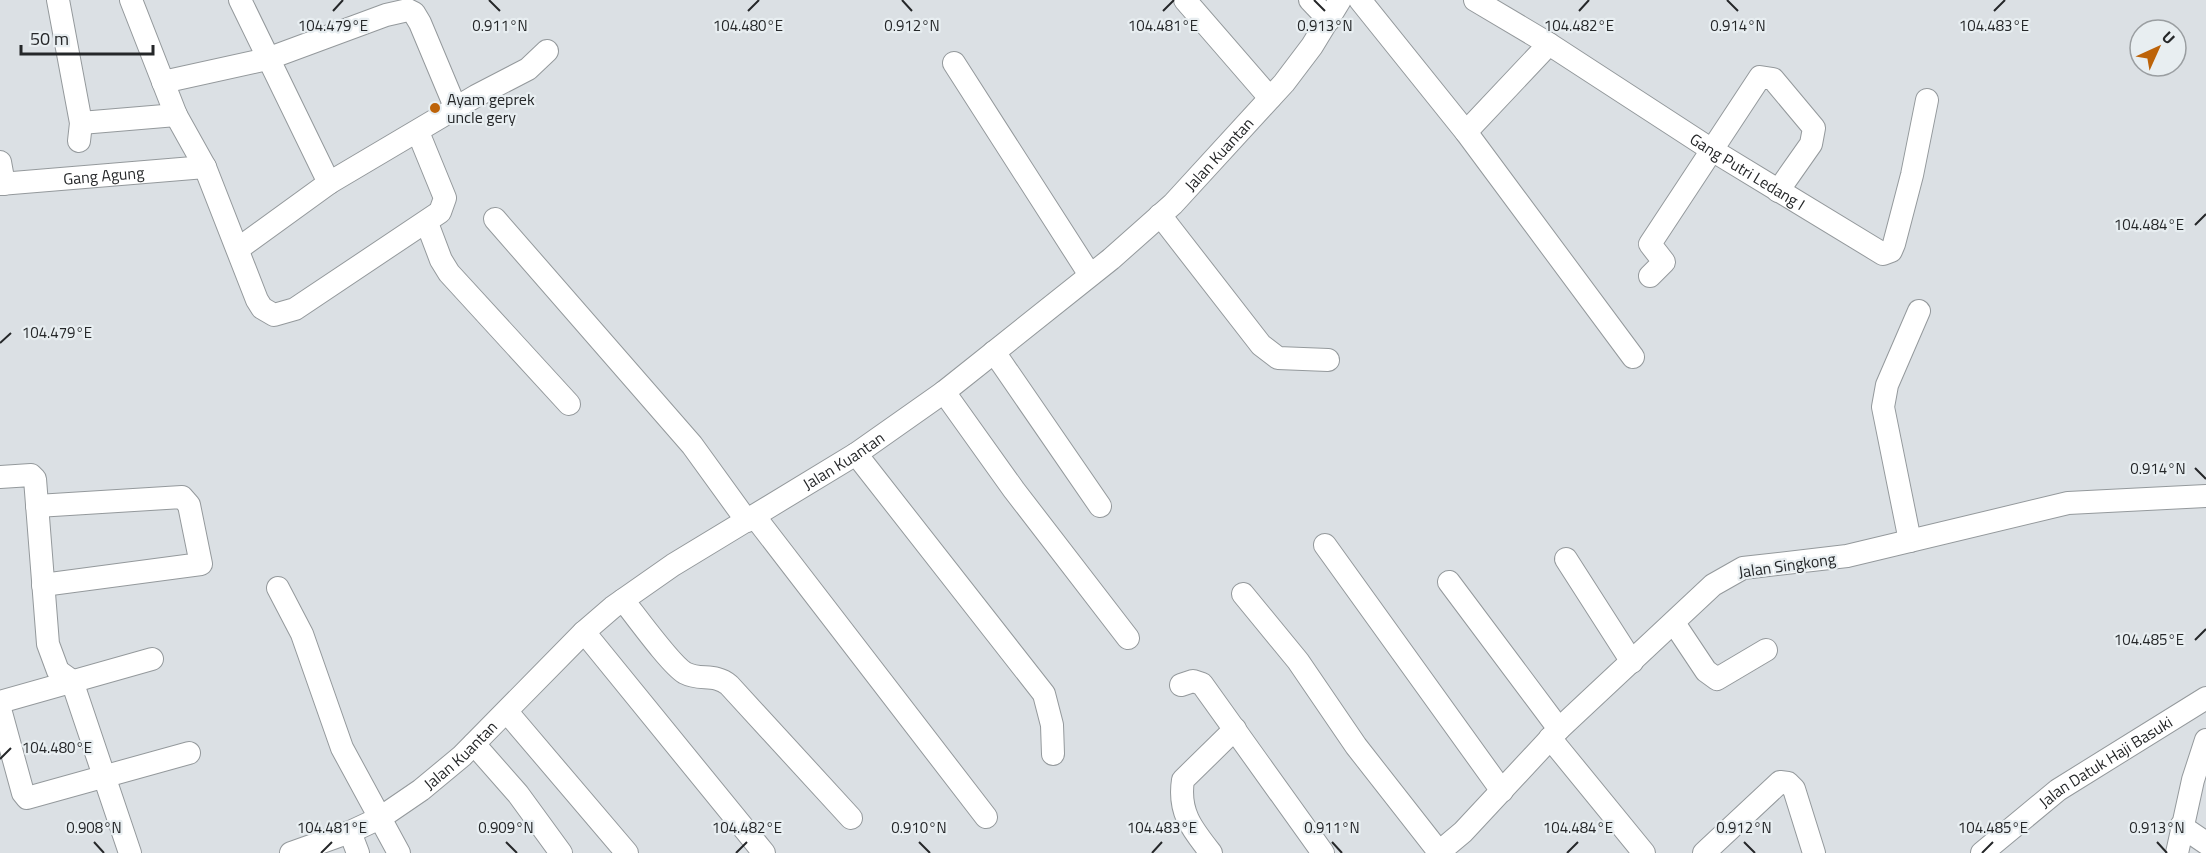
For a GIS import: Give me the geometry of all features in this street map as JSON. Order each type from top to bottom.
[{"type":"street","points":[[58,0],[80,132],[176,115]]},
{"type":"street","points":[[131,0],[176,115],[205,167],[250,285],[262,308],[274,315],[295,309],[427,223],[440,212],[445,198],[418,132]]},
{"type":"street","points":[[240,0],[329,183]]},
{"type":"street","points":[[1185,0],[1270,98]]},
{"type":"street","points":[[1310,0],[1329,20]]},
{"type":"street","name":"Jalan Kuantan","points":[[302,851],[354,843],[380,818],[420,790],[474,744],[584,632],[623,600],[673,565],[856,454],[944,392],[1090,275],[1160,215],[1209,168],[1312,46],[1340,0]]},
{"type":"street","points":[[1360,0],[1466,132],[1633,357]]},
{"type":"street","name":"Gang Putri Ledang I","points":[[1475,0],[1549,44],[1712,150],[1873,250],[1887,254],[1894,244],[1912,175],[1927,100]]},
{"type":"street","points":[[163,82],[267,59],[386,15],[408,10],[414,13],[420,23],[456,109]]},
{"type":"street","points":[[1466,132],[1549,44]]},
{"type":"street","points":[[238,249],[329,183],[528,69],[547,51]]},
{"type":"street","points":[[954,63],[1090,275]]},
{"type":"street","points":[[1650,276],[1664,261],[1650,244],[1755,81],[1760,77],[1773,79],[1814,128],[1811,144],[1778,191]]},
{"type":"street","points":[[0,162],[2,184]]},
{"type":"street","name":"Gang Agung","points":[[2,184],[205,167]]},
{"type":"street","points":[[1160,215],[1261,345],[1278,358],[1328,360]]},
{"type":"street","points":[[495,219],[692,445],[986,817]]},
{"type":"street","points":[[427,223],[441,260],[449,273],[569,404]]},
{"type":"street","points":[[1910,541],[1883,407],[1887,385],[1919,311]]},
{"type":"street","points":[[994,352],[1100,506]]},
{"type":"street","points":[[944,392],[1014,490],[1128,638]]},
{"type":"street","points":[[856,454],[1044,694],[1052,725],[1053,754]]},
{"type":"street","points":[[0,477],[33,476],[48,644],[54,665],[58,671],[72,681],[130,853]]},
{"type":"street","name":"Jalan Singkong","points":[[1444,851],[1555,734],[1713,585],[1732,572],[1743,568],[1847,556],[2068,503],[2206,496]]},
{"type":"street","points":[[37,506],[182,497],[189,505],[201,564],[43,585]]},
{"type":"street","points":[[1325,544],[1502,791]]},
{"type":"street","points":[[1566,559],[1632,662]]},
{"type":"street","points":[[1449,582],[1555,734],[1644,853]]},
{"type":"street","points":[[278,588],[302,634],[342,748],[399,853]]},
{"type":"street","points":[[1243,594],[1298,661],[1356,746],[1444,851]]},
{"type":"street","points":[[623,600],[677,668],[692,676],[716,677],[729,685],[851,818]]},
{"type":"street","points":[[1674,622],[1706,671],[1717,679],[1766,650]]},
{"type":"street","points":[[584,632],[764,853]]},
{"type":"street","points":[[0,702],[152,659]]},
{"type":"street","points":[[1181,685],[1198,681],[1323,853]]},
{"type":"street","name":"Jalan Datuk Haji Basuki","points":[[1982,853],[2058,790],[2206,698]]},
{"type":"street","points":[[0,709],[22,793],[27,798],[189,753]]},
{"type":"street","points":[[507,712],[627,853]]},
{"type":"street","points":[[1211,853],[1185,819],[1181,792],[1183,780],[1235,729]]},
{"type":"street","points":[[2176,853],[2181,826],[2206,740]]},
{"type":"street","points":[[474,744],[518,794],[561,853]]},
{"type":"street","points":[[1704,853],[1780,782],[1788,783],[1794,789],[1814,853]]},
{"type":"street","points":[[2181,826],[2206,843]]},
{"type":"place","name":"Ayam geprek uncle gery","points":[[435,108]]}]
